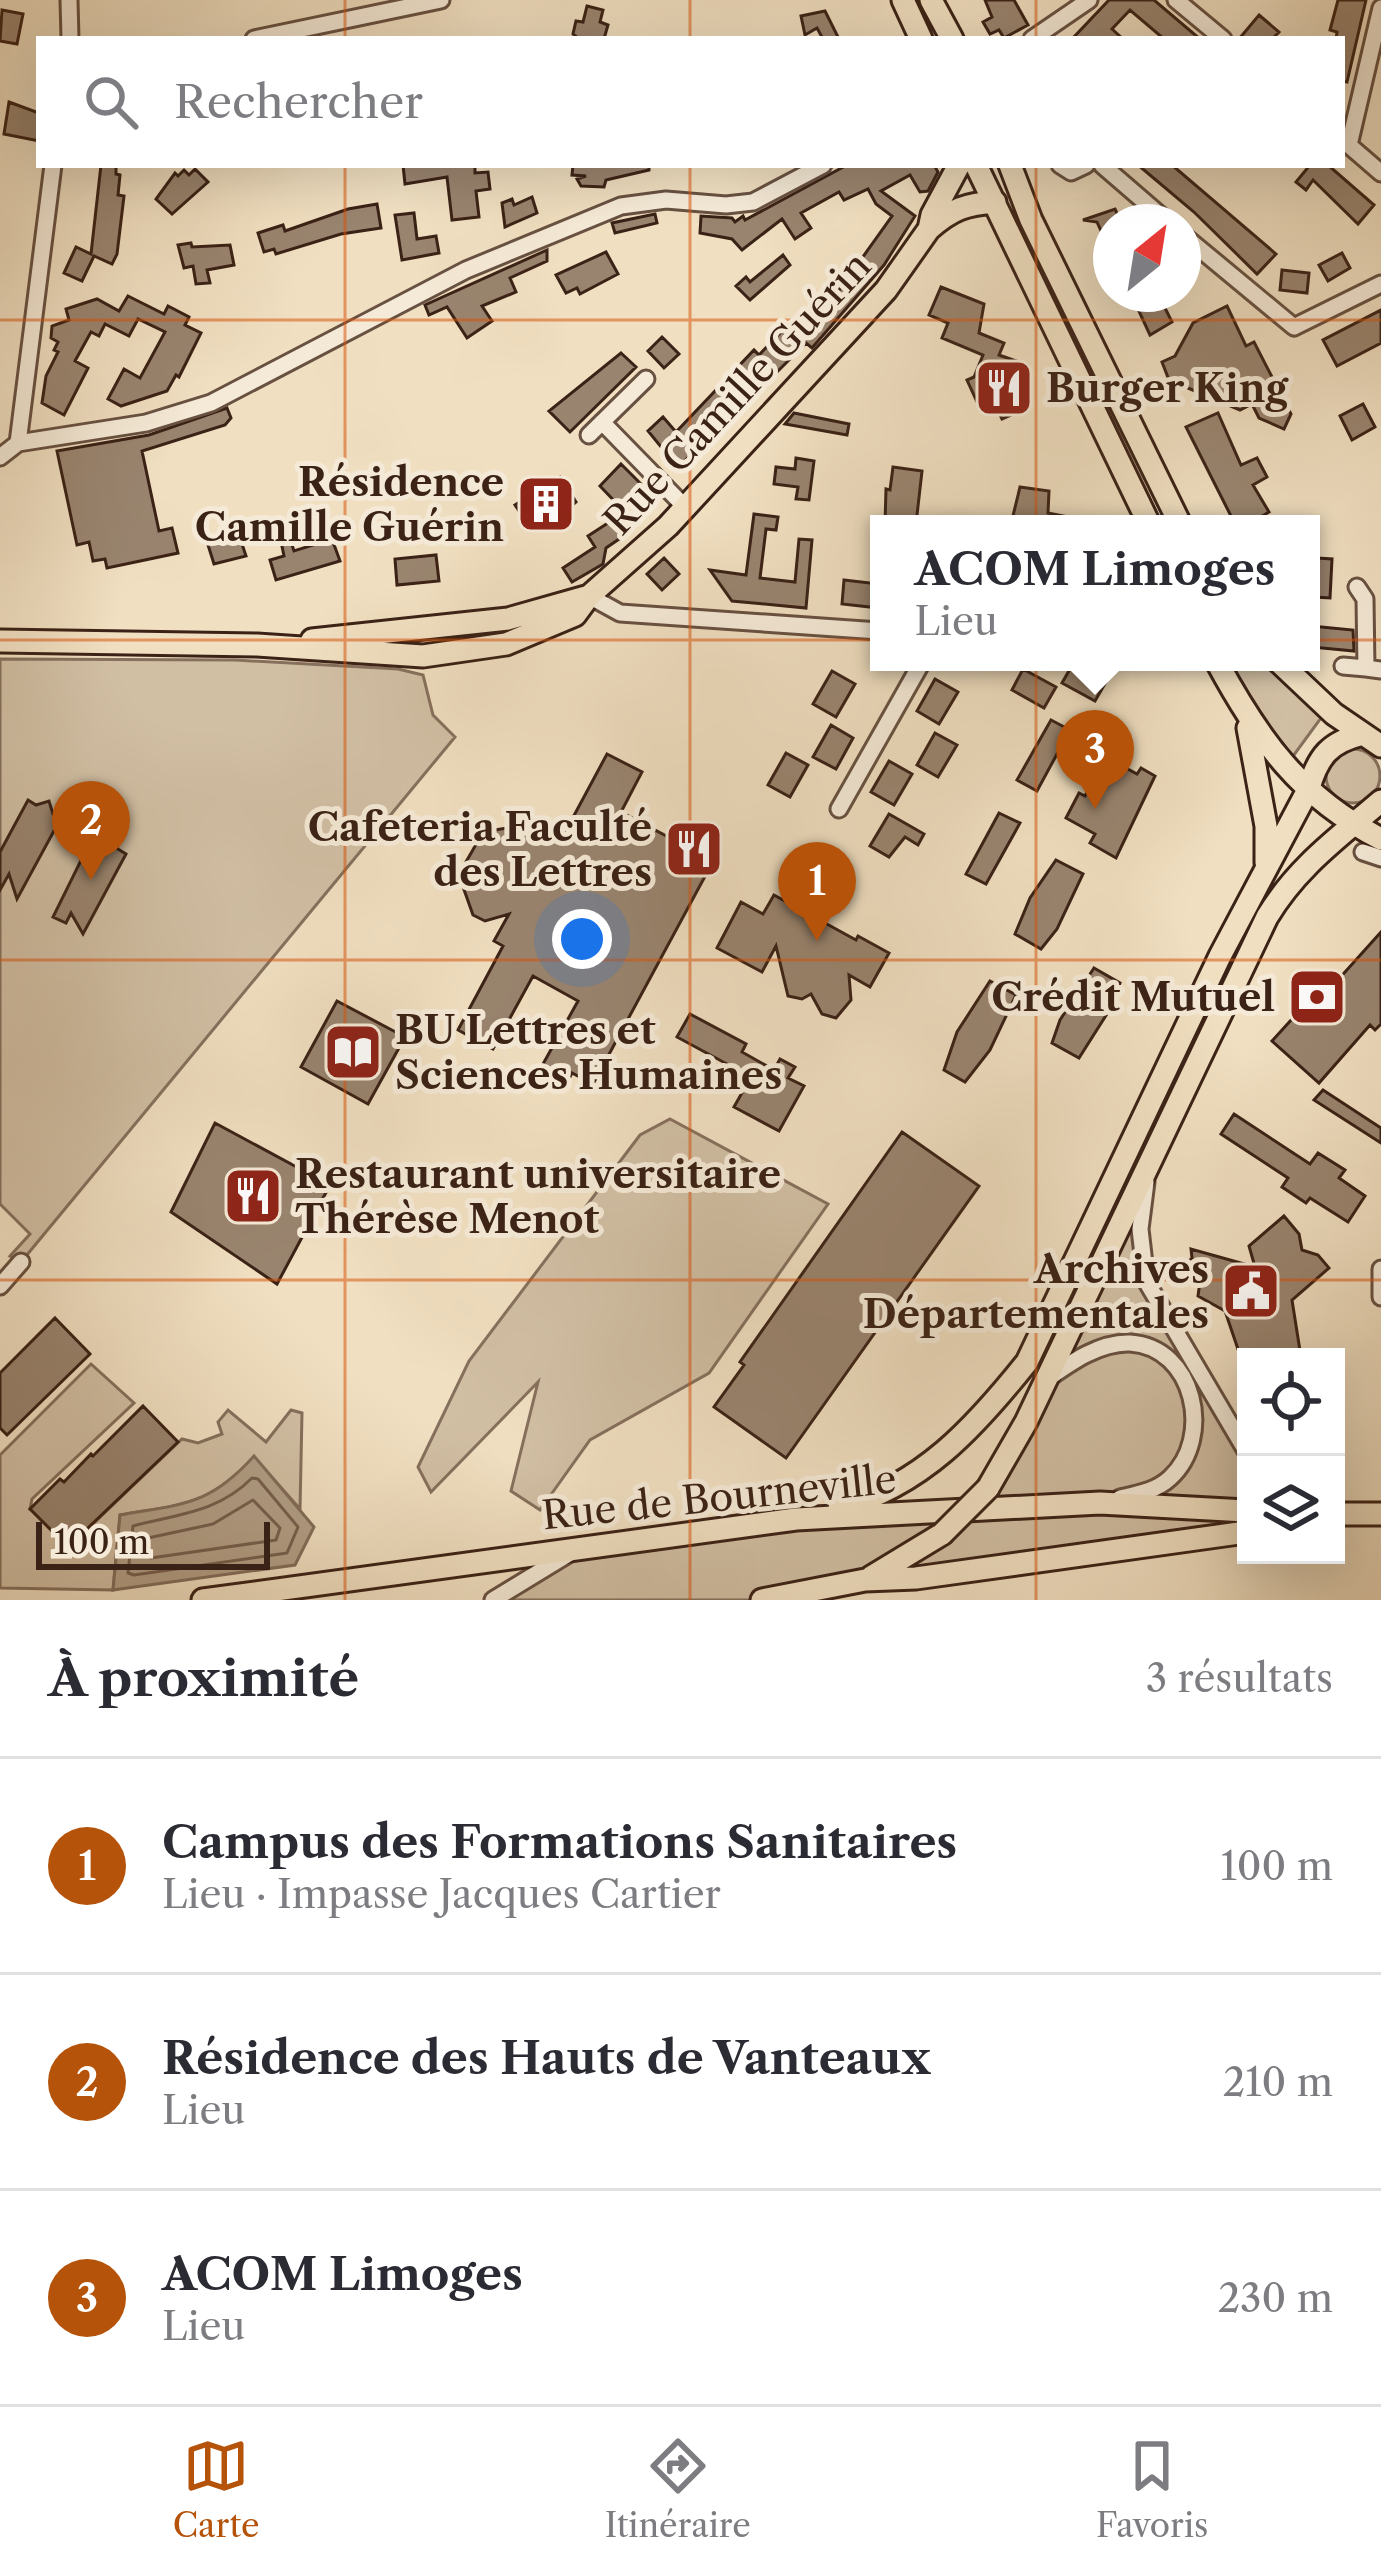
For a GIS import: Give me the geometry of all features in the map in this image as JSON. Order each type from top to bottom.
[{"type":"main road","points":[[903,0],[920,36]]},
{"type":"main road","points":[[932,0],[950,36]]},
{"type":"main road","name":"Rue Camille Guérin","points":[[929,229],[956,168]]},
{"type":"main road","points":[[978,168],[1145,515]]},
{"type":"main road","points":[[1011,168],[1031,220],[1176,515]]},
{"type":"main road","name":"Rue Camille Guérin","points":[[0,643],[257,645],[423,656],[506,644],[575,615],[589,596],[685,508],[886,290],[929,229],[950,210],[995,202]]},
{"type":"main road","name":"Rue Camille Guérin","points":[[257,645],[502,620],[589,596]]},
{"type":"main road","points":[[423,656],[437,641],[458,632],[492,628],[502,620]]},
{"type":"main road","points":[[1222,671],[1278,762],[1353,820],[1372,846]]},
{"type":"main road","points":[[1289,671],[1334,714],[1375,735]]},
{"type":"main road","points":[[1246,716],[1266,826],[1266,869]]},
{"type":"main road","points":[[796,1519],[860,1502],[910,1480],[990,1407],[1027,1362],[1220,956],[1325,751],[1339,740],[1375,735]]},
{"type":"main road","points":[[865,1580],[941,1534],[988,1488],[1044,1382],[1267,917],[1294,876],[1381,800]]},
{"type":"main road","name":"Rue de Bourneville","points":[[203,1600],[796,1519],[1100,1503],[1237,1511]]},
{"type":"main road","points":[[1345,1516],[1377,1514]]},
{"type":"main road","points":[[762,1600],[865,1580],[916,1578],[1237,1533]]},
{"type":"street","points":[[69,0],[70,36]]},
{"type":"street","points":[[268,36],[441,0]]},
{"type":"street","points":[[1037,36],[1089,0]]},
{"type":"street","points":[[1177,0],[1219,36]]},
{"type":"street","points":[[1381,8],[1345,142],[1381,173]]},
{"type":"street","points":[[19,443],[53,168]]},
{"type":"street","points":[[0,457],[19,443],[146,423],[211,403],[466,270],[621,206],[666,200],[726,205],[753,202],[817,168]]},
{"type":"street","points":[[1105,168],[1147,204]]},
{"type":"street","points":[[1201,251],[1294,327],[1381,284]]},
{"type":"street","points":[[589,435],[646,380]]},
{"type":"street","points":[[602,422],[685,508]]},
{"type":"street","points":[[1343,666],[1373,669],[1365,599],[1358,587]]},
{"type":"street","points":[[589,596],[620,614],[870,630]]},
{"type":"street","points":[[839,809],[917,671]]},
{"type":"street","points":[[1372,846],[1381,859]]},
{"type":"street","points":[[1147,1169],[1140,1229],[1146,1281],[1237,1436]]},
{"type":"street","points":[[0,1286],[21,1262]]},
{"type":"street","points":[[1381,1269],[1381,1297]]},
{"type":"street","points":[[1044,1382],[1105,1347],[1131,1343],[1159,1353],[1189,1388],[1196,1415],[1186,1459],[1169,1479],[1149,1492],[1100,1503]]},
{"type":"street","points":[[1345,1505],[1377,1514]]},
{"type":"street","points":[[493,1600],[578,1549]]},
{"type":"shaded area","points":[[0,659],[235,660],[398,669],[423,675],[433,715],[455,737],[21,1262],[10,1256],[30,1234],[0,1204]]},
{"type":"shaded area","points":[[1233,671],[1273,671],[1321,718],[1291,759],[1260,720]]},
{"type":"shaded area","points":[[1353,749],[1372,757],[1380,776],[1372,795],[1353,803],[1334,795],[1326,776],[1334,757]]},
{"type":"shaded area","points":[[670,1119],[828,1204],[709,1373],[590,1440],[540,1510],[511,1491],[538,1382],[431,1492],[418,1467],[469,1361],[640,1135]]},
{"type":"shaded area","points":[[1147,1170],[1146,1281],[1237,1436],[1237,1533],[762,1600],[493,1600],[578,1549],[965,1514],[988,1488]]},
{"type":"shaded area","points":[[91,1364],[134,1403],[32,1499],[30,1509],[95,1522],[182,1439],[198,1443],[222,1434],[218,1422],[228,1410],[266,1442],[291,1410],[302,1413],[300,1509],[254,1457],[208,1494],[178,1505],[120,1515],[113,1590],[0,1588],[0,1455]]},
{"type":"water","points":[[254,1456],[314,1527],[295,1565],[113,1590],[120,1515],[178,1505],[208,1494]]},
{"type":"building","points":[[985,0],[1014,0],[1028,25],[1008,36],[999,30],[990,34],[983,22],[992,17]]},
{"type":"building","points":[[1109,0],[1154,0],[1196,36],[1160,36],[1130,10],[1112,29],[1120,36],[1075,36]]},
{"type":"building","points":[[1338,0],[1366,0],[1347,82],[1345,36],[1330,30]]},
{"type":"building","points":[[587,6],[603,10],[600,22],[608,25],[605,36],[575,36],[576,21],[583,22]]},
{"type":"building","points":[[2,10],[23,14],[17,44],[0,41]]},
{"type":"building","points":[[825,11],[838,36],[821,36],[817,28],[805,35],[801,16]]},
{"type":"building","points":[[1259,15],[1279,32],[1275,36],[1242,36]]},
{"type":"building","points":[[9,102],[36,112],[36,140],[4,134]]},
{"type":"building","points":[[101,168],[116,168],[118,195],[124,196],[117,254],[112,264],[94,256],[82,281],[64,273],[76,247],[91,254]]},
{"type":"building","points":[[403,168],[475,168],[475,173],[488,172],[490,189],[476,191],[479,217],[452,220],[447,177],[405,184]]},
{"type":"building","points":[[573,168],[649,168],[606,180],[604,187],[581,186],[577,179],[586,176],[572,175]]},
{"type":"building","points":[[841,168],[936,168],[938,172],[928,191],[920,192],[910,175],[881,191],[915,216],[884,265],[812,348],[806,343],[753,396],[750,392],[680,466],[648,431],[663,417],[676,432],[754,350],[759,355],[782,331],[785,334],[834,284],[840,289],[892,216],[876,204],[868,189],[844,200],[839,192],[801,213],[811,228],[795,239],[782,219],[742,250],[732,239],[700,233],[701,216],[735,222],[743,216],[745,220]]},
{"type":"building","points":[[1142,168],[1176,168],[1276,254],[1257,274],[1201,219],[1201,204],[1184,204]]},
{"type":"building","points":[[1308,168],[1331,168],[1374,205],[1358,224],[1313,180],[1306,190],[1296,182]]},
{"type":"building","points":[[195,169],[208,182],[172,214],[156,199],[175,173],[178,176],[184,170],[189,175]]},
{"type":"building","points":[[532,197],[537,213],[505,227],[502,203],[512,199],[514,205]]},
{"type":"building","points":[[377,204],[381,228],[341,234],[276,254],[274,249],[264,252],[258,233],[283,225],[285,231]]},
{"type":"building","points":[[414,213],[417,239],[436,236],[439,253],[402,260],[395,215]]},
{"type":"building","points":[[655,214],[657,223],[615,233],[612,223]]},
{"type":"building","points":[[191,243],[192,247],[230,245],[234,265],[207,270],[210,283],[196,284],[193,266],[184,268],[178,245]]},
{"type":"building","points":[[547,250],[547,261],[510,278],[516,292],[482,306],[492,321],[467,338],[447,307],[429,315],[425,305]]},
{"type":"building","points":[[606,252],[618,274],[580,294],[577,288],[566,293],[556,275]]},
{"type":"building","points":[[1342,253],[1350,268],[1328,281],[1319,265]]},
{"type":"building","points":[[783,255],[790,265],[750,300],[736,286],[746,277],[750,282]]},
{"type":"building","points":[[1282,270],[1309,273],[1307,293],[1280,290]]},
{"type":"building","points":[[941,287],[984,304],[979,333],[1004,343],[999,355],[1019,362],[1014,376],[1029,407],[1002,419],[992,398],[978,404],[967,380],[974,377],[983,355],[942,338],[948,323],[929,315]]},
{"type":"building","points":[[128,296],[164,314],[168,306],[189,317],[185,325],[201,333],[179,377],[167,391],[121,406],[108,399],[124,369],[140,378],[165,332],[138,319],[129,336],[105,324],[99,336],[91,332],[75,361],[88,368],[64,415],[42,403],[46,376],[58,352],[54,350],[58,342],[51,338],[52,326],[69,320],[66,309],[97,299],[119,311]]},
{"type":"building","points":[[1227,306],[1246,346],[1254,342],[1291,414],[1284,429],[1259,418],[1252,404],[1240,410],[1169,380],[1162,362],[1175,356],[1193,323]]},
{"type":"building","points":[[1381,310],[1381,343],[1337,366],[1323,340]]},
{"type":"building","points":[[1139,312],[1167,312],[1172,322],[1150,335]]},
{"type":"building","points":[[662,337],[679,354],[664,368],[648,351]]},
{"type":"building","points":[[621,353],[636,367],[570,432],[549,411]]},
{"type":"building","points":[[1363,404],[1375,427],[1352,440],[1340,416]]},
{"type":"building","points":[[227,408],[231,418],[225,425],[142,451],[159,531],[172,528],[178,553],[107,568],[105,559],[93,561],[89,542],[77,545],[57,451],[149,435]]},
{"type":"building","points":[[794,413],[849,424],[847,435],[785,424]]},
{"type":"building","points":[[1218,413],[1241,465],[1257,458],[1267,477],[1253,485],[1269,512],[1230,515],[1186,427]]},
{"type":"building","points":[[796,458],[814,461],[809,500],[796,499],[798,487],[774,484],[776,467],[795,469]]},
{"type":"building","points":[[621,464],[648,491],[623,510],[600,486]]},
{"type":"building","points":[[893,467],[922,471],[917,515],[885,515],[886,489],[890,490]]},
{"type":"building","name":"Résidence Camille Guérin","points":[[560,477],[576,502],[551,523],[532,530],[515,505]]},
{"type":"building","points":[[1020,487],[1049,491],[1048,513],[1058,515],[1013,515]]},
{"type":"building","points":[[754,514],[778,517],[776,530],[766,529],[760,578],[795,582],[799,539],[812,540],[806,608],[732,601],[710,570],[746,575]]},
{"type":"building","points":[[611,521],[622,537],[606,548],[603,564],[572,582],[563,568],[595,547],[588,536]]},
{"type":"building","points":[[287,530],[294,551],[332,539],[340,561],[276,580],[270,560],[284,556],[279,532]]},
{"type":"building","points":[[239,535],[246,556],[214,564],[208,545]]},
{"type":"building","points":[[436,555],[439,581],[397,585],[395,559]]},
{"type":"building","points":[[664,558],[679,574],[662,590],[647,574]]},
{"type":"building","points":[[1320,558],[1332,559],[1330,598],[1320,597]]},
{"type":"building","points":[[844,580],[870,583],[870,607],[842,604]]},
{"type":"building","points":[[1320,627],[1353,630],[1354,651],[1320,648]]},
{"type":"building","points":[[832,671],[855,684],[836,717],[813,704]]},
{"type":"building","points":[[1022,671],[1056,687],[1044,708],[1012,690]]},
{"type":"building","points":[[1069,671],[1112,671],[1095,701],[1062,683]]},
{"type":"building","points":[[935,679],[958,692],[939,724],[917,711]]},
{"type":"building","points":[[1051,720],[1070,730],[1037,791],[1017,780]]},
{"type":"building","points":[[831,725],[853,738],[836,769],[813,757]]},
{"type":"building","points":[[935,733],[957,745],[938,777],[917,765]]},
{"type":"building","points":[[786,753],[808,765],[790,797],[768,785]]},
{"type":"building","points":[[607,754],[642,772],[621,812],[676,841],[680,834],[717,854],[593,1084],[572,1073],[563,1090],[547,1081],[544,1087],[533,1082],[578,1001],[533,976],[493,1049],[458,1030],[503,946],[494,941],[509,914],[485,921],[473,915],[462,884],[463,867],[478,841],[495,830],[524,825],[550,839],[555,832],[563,836]]},
{"type":"building","points":[[1106,757],[1137,774],[1141,768],[1155,776],[1116,858],[1090,843],[1095,834],[1066,818],[1079,793],[1085,796]]},
{"type":"building","points":[[889,761],[912,774],[894,805],[871,792]]},
{"type":"building","points":[[28,800],[36,805],[49,801],[53,814],[61,818],[17,899],[9,874],[0,890],[0,852]]},
{"type":"building","points":[[999,813],[1020,823],[986,884],[966,874]]},
{"type":"building","points":[[889,814],[924,834],[918,845],[905,837],[889,857],[870,846]]},
{"type":"building","points":[[93,836],[102,841],[113,836],[126,854],[83,934],[71,913],[66,923],[53,917]]},
{"type":"building","points":[[1056,860],[1083,874],[1057,929],[1041,949],[1015,934],[1030,898]]},
{"type":"building","points":[[774,895],[889,953],[870,987],[849,975],[851,1000],[836,1018],[822,1014],[811,994],[802,999],[788,996],[776,946],[762,972],[717,948],[741,902],[763,914]]},
{"type":"building","points":[[1381,932],[1381,1024],[1375,1030],[1370,1025],[1319,1083],[1272,1041],[1322,986],[1328,991]]},
{"type":"building","points":[[1094,968],[1120,983],[1112,1006],[1079,1058],[1052,1043],[1060,1020]]},
{"type":"building","points":[[990,981],[1016,995],[990,1050],[965,1082],[944,1070],[957,1032]]},
{"type":"building","name":"BU Lettres et Sciences Humaines","points":[[337,1001],[405,1037],[368,1104],[301,1067]]},
{"type":"building","points":[[690,1014],[746,1044],[742,1052],[774,1070],[780,1059],[795,1067],[788,1078],[804,1086],[779,1131],[734,1107],[751,1077],[677,1037]]},
{"type":"building","points":[[1323,1090],[1381,1128],[1381,1143],[1314,1100]]},
{"type":"building","points":[[1234,1114],[1310,1164],[1318,1153],[1345,1170],[1339,1178],[1365,1196],[1348,1222],[1282,1187],[1288,1178],[1221,1134]]},
{"type":"building","name":"Restaurant universitaire Thérèse Menot","points":[[215,1123],[330,1185],[277,1284],[171,1212]]},
{"type":"building","points":[[902,1132],[979,1186],[786,1458],[714,1407],[744,1365],[740,1362]]},
{"type":"building","name":"Archives Départementales","points":[[1284,1216],[1299,1234],[1302,1250],[1318,1255],[1329,1268],[1292,1300],[1300,1348],[1238,1348],[1225,1311],[1198,1296],[1201,1274],[1182,1268],[1192,1258],[1191,1249],[1255,1267],[1249,1246]]},
{"type":"building","points":[[55,1318],[90,1354],[7,1435],[0,1428],[0,1373]]},
{"type":"building","points":[[143,1406],[178,1442],[68,1547],[30,1509]]},
{"type":"place","name":"Burger King","points":[[1004,388]]},
{"type":"place","name":"Résidence Camille Guérin","points":[[546,504]]},
{"type":"place","name":"ACOM Limoges","points":[[1095,809]]},
{"type":"place","name":"Cafeteria Faculté des Lettres","points":[[694,849]]},
{"type":"place","name":"Résidence des Hauts de Vanteaux","points":[[91,880]]},
{"type":"place","name":"Campus des Formations Sanitaires","points":[[817,941]]},
{"type":"place","name":"Crédit Mutuel","points":[[1317,997]]},
{"type":"place","name":"BU Lettres et Sciences Humaines","points":[[353,1052]]},
{"type":"place","name":"Restaurant universitaire Thérèse Menot","points":[[253,1196]]},
{"type":"place","name":"Archives Départementales","points":[[1251,1291]]}]
